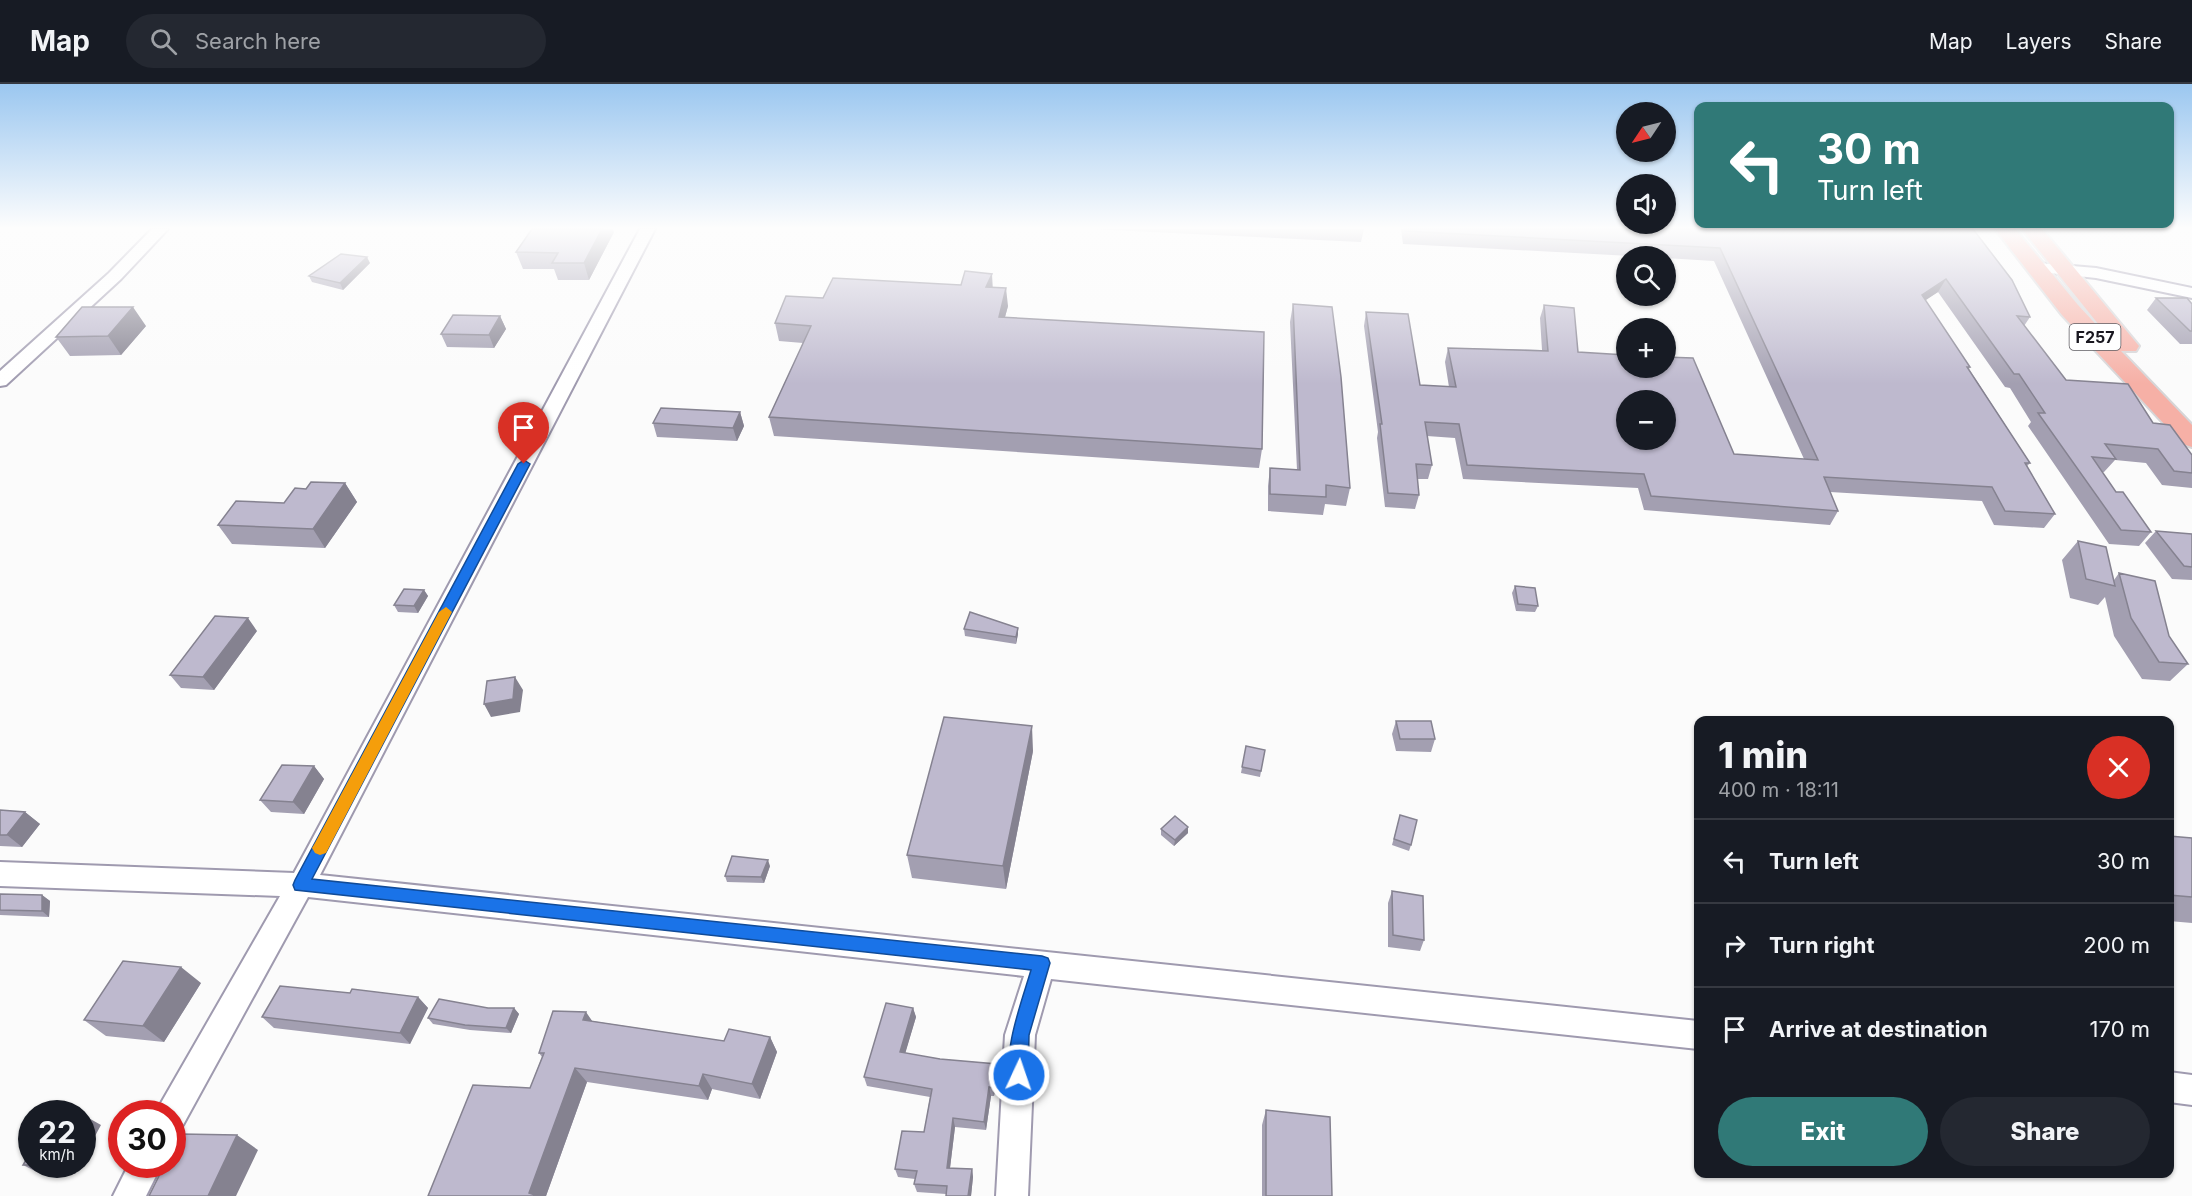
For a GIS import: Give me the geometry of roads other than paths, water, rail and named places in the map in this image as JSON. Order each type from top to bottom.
[{"type":"main road","name":"F257","points":[[2047,281],[2070,310],[2192,439]]},
{"type":"main road","name":"F257","points":[[2073,281],[2142,363],[2192,412]]},
{"type":"street","points":[[0,381],[110,281]]},
{"type":"street","points":[[180,1100],[301,885],[620,281]]},
{"type":"street","points":[[2135,281],[2192,293]]},
{"type":"street","points":[[0,874],[301,885],[1694,1035]]},
{"type":"street","points":[[1012,1196],[1020,1035],[1042,963]]},
{"type":"street","points":[[2174,1088],[2192,1090]]},
{"type":"street","points":[[129,1196],[139,1178]]}]
